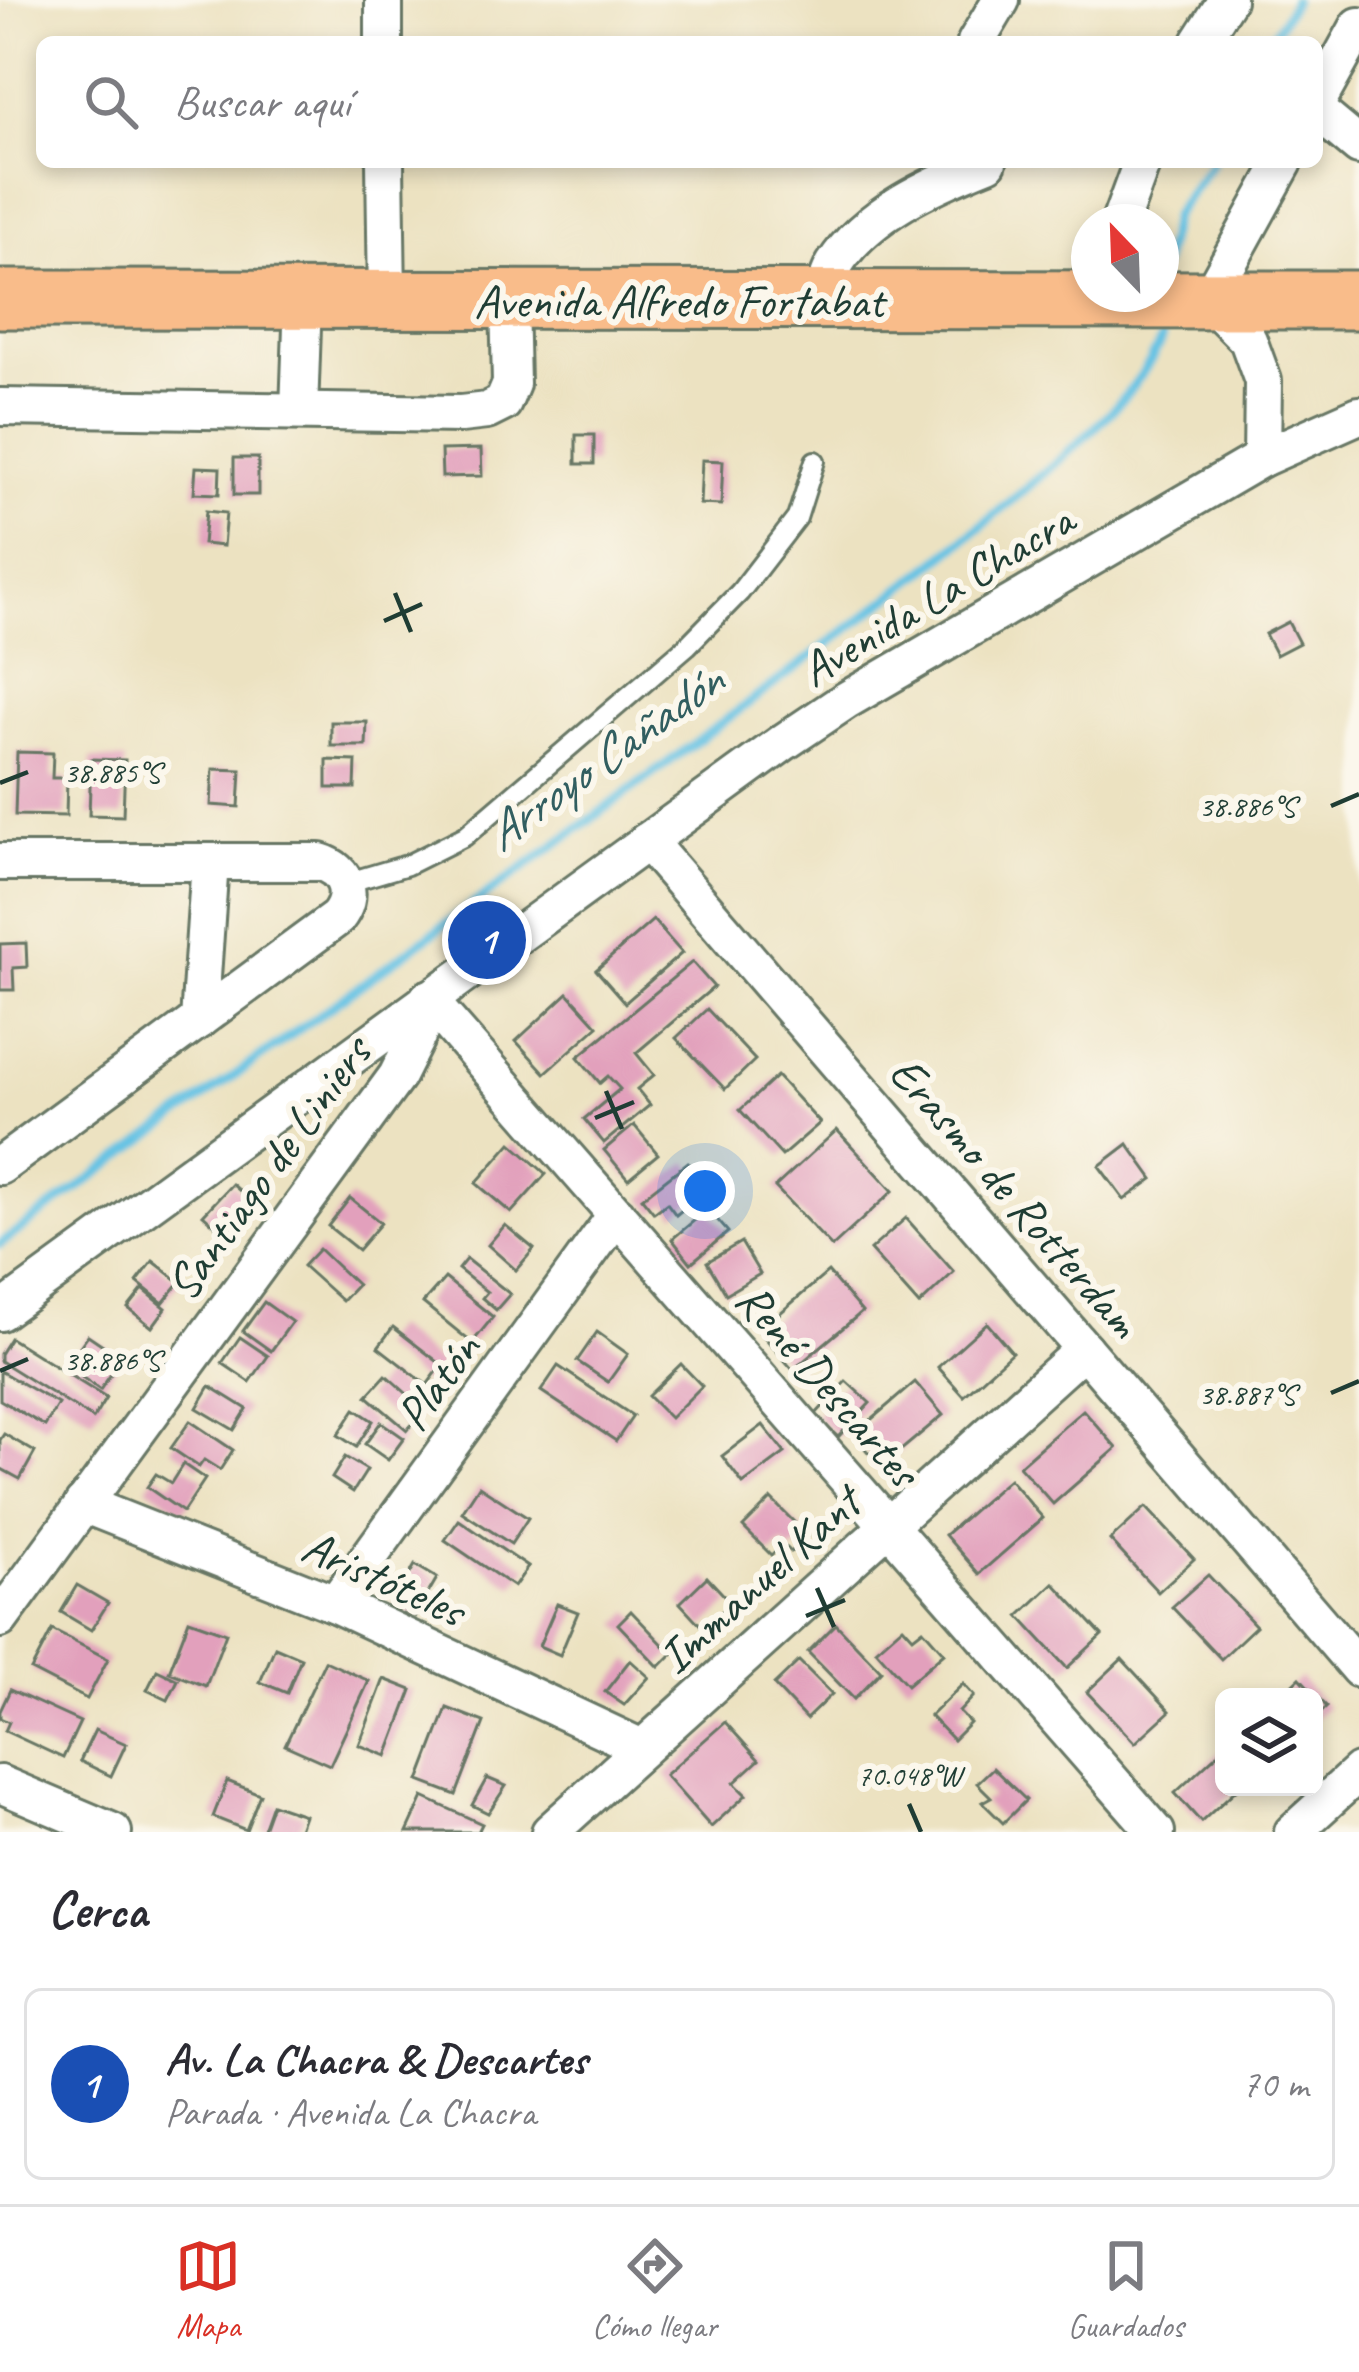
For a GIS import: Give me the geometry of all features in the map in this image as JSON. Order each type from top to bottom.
[{"type":"highway","name":"Avenida Alfredo Fortabat","points":[[0,299],[1071,297]]},
{"type":"highway","name":"Avenida Alfredo Fortabat","points":[[1179,299],[1359,300]]},
{"type":"street","points":[[384,0],[384,36]]},
{"type":"street","points":[[980,36],[1001,0]]},
{"type":"street","points":[[1204,36],[1227,0]]},
{"type":"street","points":[[1323,95],[1359,26]]},
{"type":"street","points":[[1323,113],[1359,146]]},
{"type":"street","points":[[385,168],[387,299]]},
{"type":"street","points":[[914,198],[924,168]]},
{"type":"street","points":[[820,300],[833,266],[871,223],[939,182],[973,168]]},
{"type":"street","points":[[1127,204],[1140,168]]},
{"type":"street","points":[[1262,458],[1262,381],[1248,340],[1208,300],[1281,168]]},
{"type":"street","points":[[299,411],[303,299]]},
{"type":"street","points":[[0,407],[487,411],[503,403],[511,384],[509,299]]},
{"type":"street","name":"Avenida La Chacra","points":[[0,1312],[845,701],[1262,458],[1359,415]]},
{"type":"street","name":"Erasmo de Rotterdam","points":[[647,841],[1359,1669]]},
{"type":"street","points":[[0,862],[320,862],[340,872],[346,883],[345,908],[337,918],[0,1166]]},
{"type":"street","points":[[199,1019],[210,862]]},
{"type":"street","name":"René Descartes","points":[[428,999],[1156,1832]]},
{"type":"street","name":"Santiago de Liniers","points":[[0,1618],[397,1076],[428,999]]},
{"type":"street","name":"Platón","points":[[334,1604],[616,1214]]},
{"type":"street","name":"Immanuel Kant","points":[[550,1832],[1084,1349]]},
{"type":"street","name":"Aristóteles","points":[[83,1504],[334,1604],[642,1748]]},
{"type":"street","points":[[1293,1832],[1359,1772]]},
{"type":"street","points":[[0,1784],[113,1832]]},
{"type":"lane","points":[[346,883],[407,865],[465,836],[687,646],[740,592],[797,518],[815,461]]},
{"type":"building","points":[[576,435],[594,435],[594,464],[576,464]]},
{"type":"building","points":[[481,449],[482,476],[442,477],[441,450]]},
{"type":"building","points":[[234,458],[258,458],[258,495],[234,495]]},
{"type":"building","points":[[702,460],[723,461],[721,505],[700,504]]},
{"type":"building","points":[[196,467],[220,468],[219,494],[194,493]]},
{"type":"building","points":[[206,511],[226,513],[223,546],[203,544]]},
{"type":"building","points":[[1288,622],[1299,643],[1276,655],[1265,634]]},
{"type":"building","points":[[331,722],[367,722],[366,746],[331,746]]},
{"type":"building","points":[[17,752],[53,753],[52,778],[67,778],[66,816],[15,815]]},
{"type":"building","points":[[91,759],[125,760],[123,816],[89,815]]},
{"type":"building","points":[[327,760],[356,761],[355,788],[327,788]]},
{"type":"building","points":[[213,769],[241,770],[239,807],[211,805]]},
{"type":"building","points":[[653,920],[682,953],[625,1003],[596,970]]},
{"type":"building","points":[[26,943],[27,967],[13,968],[14,990],[0,990],[0,944]]},
{"type":"building","points":[[692,962],[714,987],[636,1053],[654,1075],[637,1089],[650,1105],[604,1143],[584,1119],[620,1089],[608,1076],[600,1083],[578,1057]]},
{"type":"building","points":[[568,993],[598,1026],[545,1073],[516,1041]]},
{"type":"building","points":[[707,1009],[755,1060],[725,1089],[676,1038]]},
{"type":"building","points":[[777,1076],[820,1123],[782,1156],[740,1110]]},
{"type":"building","points":[[634,1125],[658,1154],[628,1179],[604,1150]]},
{"type":"building","points":[[837,1130],[893,1191],[832,1247],[775,1187]]},
{"type":"building","points":[[511,1143],[546,1174],[511,1213],[476,1183]]},
{"type":"building","points":[[1128,1144],[1153,1179],[1124,1200],[1099,1166]]},
{"type":"building","points":[[688,1162],[709,1188],[676,1215],[667,1203],[654,1213],[642,1198]]},
{"type":"building","points":[[232,1184],[255,1204],[226,1235],[203,1215]]},
{"type":"building","points":[[350,1198],[381,1223],[358,1250],[328,1226]]},
{"type":"building","points":[[708,1209],[728,1232],[691,1263],[672,1239]]},
{"type":"building","points":[[906,1218],[954,1272],[919,1305],[870,1250]]},
{"type":"building","points":[[505,1225],[534,1249],[516,1270],[488,1245]]},
{"type":"building","points":[[741,1242],[760,1274],[726,1294],[707,1262]]},
{"type":"building","points":[[319,1249],[357,1285],[342,1301],[303,1266]]},
{"type":"building","points":[[466,1259],[510,1294],[496,1310],[482,1298],[487,1292],[458,1269]]},
{"type":"building","points":[[153,1261],[180,1282],[163,1303],[137,1282]]},
{"type":"building","points":[[828,1272],[862,1312],[793,1370],[759,1331]]},
{"type":"building","points":[[445,1278],[493,1317],[472,1343],[423,1303]]},
{"type":"building","points":[[143,1289],[166,1308],[152,1327],[128,1308]]},
{"type":"building","points":[[264,1302],[292,1322],[271,1351],[243,1331]]},
{"type":"building","points":[[987,1323],[1012,1352],[964,1396],[938,1367]]},
{"type":"building","points":[[393,1327],[442,1365],[427,1385],[378,1347]]},
{"type":"building","points":[[597,1332],[628,1354],[608,1382],[577,1361]]},
{"type":"building","points":[[88,1335],[122,1358],[100,1390],[66,1366]]},
{"type":"building","points":[[240,1337],[268,1356],[250,1382],[222,1363]]},
{"type":"building","points":[[10,1338],[106,1398],[93,1419],[0,1361]]},
{"type":"building","points":[[681,1364],[702,1386],[670,1418],[648,1396]]},
{"type":"building","points":[[558,1366],[633,1416],[616,1441],[541,1391]]},
{"type":"building","points":[[0,1371],[58,1404],[45,1426],[0,1400]]},
{"type":"building","points":[[386,1375],[425,1410],[407,1430],[367,1396]]},
{"type":"building","points":[[846,1381],[870,1403],[838,1437],[815,1415]]},
{"type":"building","points":[[915,1382],[943,1415],[881,1467],[853,1435]]},
{"type":"building","points":[[210,1386],[247,1409],[234,1430],[197,1408]]},
{"type":"building","points":[[355,1409],[373,1421],[356,1447],[338,1435]]},
{"type":"building","points":[[1083,1410],[1117,1448],[1053,1504],[1019,1466]]},
{"type":"building","points":[[190,1421],[233,1450],[220,1470],[204,1460],[199,1467],[171,1448]]},
{"type":"building","points":[[381,1422],[404,1438],[388,1460],[365,1444]]},
{"type":"building","points":[[763,1425],[785,1453],[743,1484],[722,1456]]},
{"type":"building","points":[[4,1434],[35,1452],[20,1479],[0,1468]]},
{"type":"building","points":[[345,1457],[367,1470],[353,1492],[332,1478]]},
{"type":"building","points":[[183,1464],[205,1479],[183,1512],[147,1487],[156,1474],[171,1483]]},
{"type":"building","points":[[1009,1479],[1043,1518],[979,1574],[945,1535]]},
{"type":"building","points":[[479,1486],[528,1518],[511,1544],[462,1512]]},
{"type":"building","points":[[771,1499],[808,1536],[791,1552],[783,1544],[771,1555],[743,1527]]},
{"type":"building","points":[[1146,1507],[1194,1559],[1158,1592],[1110,1540]]},
{"type":"building","points":[[459,1520],[528,1567],[514,1587],[445,1540]]},
{"type":"building","points":[[415,1565],[437,1578],[415,1616],[393,1603]]},
{"type":"building","points":[[1208,1575],[1256,1626],[1221,1659],[1172,1607]]},
{"type":"building","points":[[707,1577],[731,1603],[703,1628],[680,1603]]},
{"type":"building","points":[[1054,1583],[1102,1635],[1067,1668],[1019,1616]]},
{"type":"building","points":[[77,1585],[108,1603],[91,1630],[61,1612]]},
{"type":"building","points":[[557,1604],[578,1612],[560,1655],[539,1646]]},
{"type":"building","points":[[631,1611],[672,1654],[659,1667],[618,1624]]},
{"type":"building","points":[[189,1620],[226,1633],[206,1686],[169,1672]]},
{"type":"building","points":[[836,1624],[881,1671],[854,1699],[808,1652]]},
{"type":"building","points":[[903,1626],[913,1637],[923,1629],[944,1653],[907,1685],[876,1650]]},
{"type":"building","points":[[52,1630],[108,1659],[87,1699],[31,1670]]},
{"type":"building","points":[[275,1647],[301,1658],[287,1693],[260,1682]]},
{"type":"building","points":[[1122,1659],[1170,1711],[1135,1743],[1087,1692]]},
{"type":"building","points":[[630,1660],[649,1677],[624,1705],[605,1692]]},
{"type":"building","points":[[325,1661],[369,1681],[330,1765],[285,1745]]},
{"type":"building","points":[[799,1661],[832,1694],[806,1719],[774,1685]]},
{"type":"building","points":[[157,1670],[178,1680],[168,1700],[147,1690]]},
{"type":"building","points":[[1300,1678],[1309,1688],[1289,1688]]},
{"type":"building","points":[[384,1679],[412,1690],[387,1756],[359,1745]]},
{"type":"building","points":[[963,1684],[974,1696],[959,1712],[970,1723],[953,1740],[930,1716]]},
{"type":"building","points":[[10,1690],[80,1722],[63,1758],[5,1731],[9,1722],[0,1718],[0,1711]]},
{"type":"building","points":[[447,1708],[484,1722],[456,1795],[419,1781]]},
{"type":"building","points":[[725,1722],[759,1760],[734,1783],[746,1795],[711,1827],[665,1775]]},
{"type":"building","points":[[95,1730],[126,1744],[111,1776],[80,1761]]},
{"type":"building","points":[[1215,1756],[1215,1796],[1229,1796],[1201,1822],[1175,1793]]},
{"type":"building","points":[[993,1768],[1026,1800],[1003,1823],[982,1802],[991,1797],[977,1783]]},
{"type":"building","points":[[487,1778],[506,1786],[488,1813],[472,1805]]},
{"type":"building","points":[[227,1781],[260,1794],[246,1830],[213,1817]]},
{"type":"building","points":[[423,1797],[482,1824],[478,1832],[407,1832]]},
{"type":"building","points":[[272,1804],[304,1815],[298,1832],[263,1829]]},
{"type":"waterway","name":"Arroyo Cañadón","points":[[1273,36],[1294,0]]},
{"type":"waterway","name":"Arroyo Cañadón","points":[[1179,208],[1208,168]]},
{"type":"waterway","name":"Arroyo Cañadón","points":[[0,1244],[608,807],[920,574],[1104,419],[1137,381],[1162,338]]},
{"type":"place","name":"Av. La Chacra & Descartes","points":[[487,940]]}]
